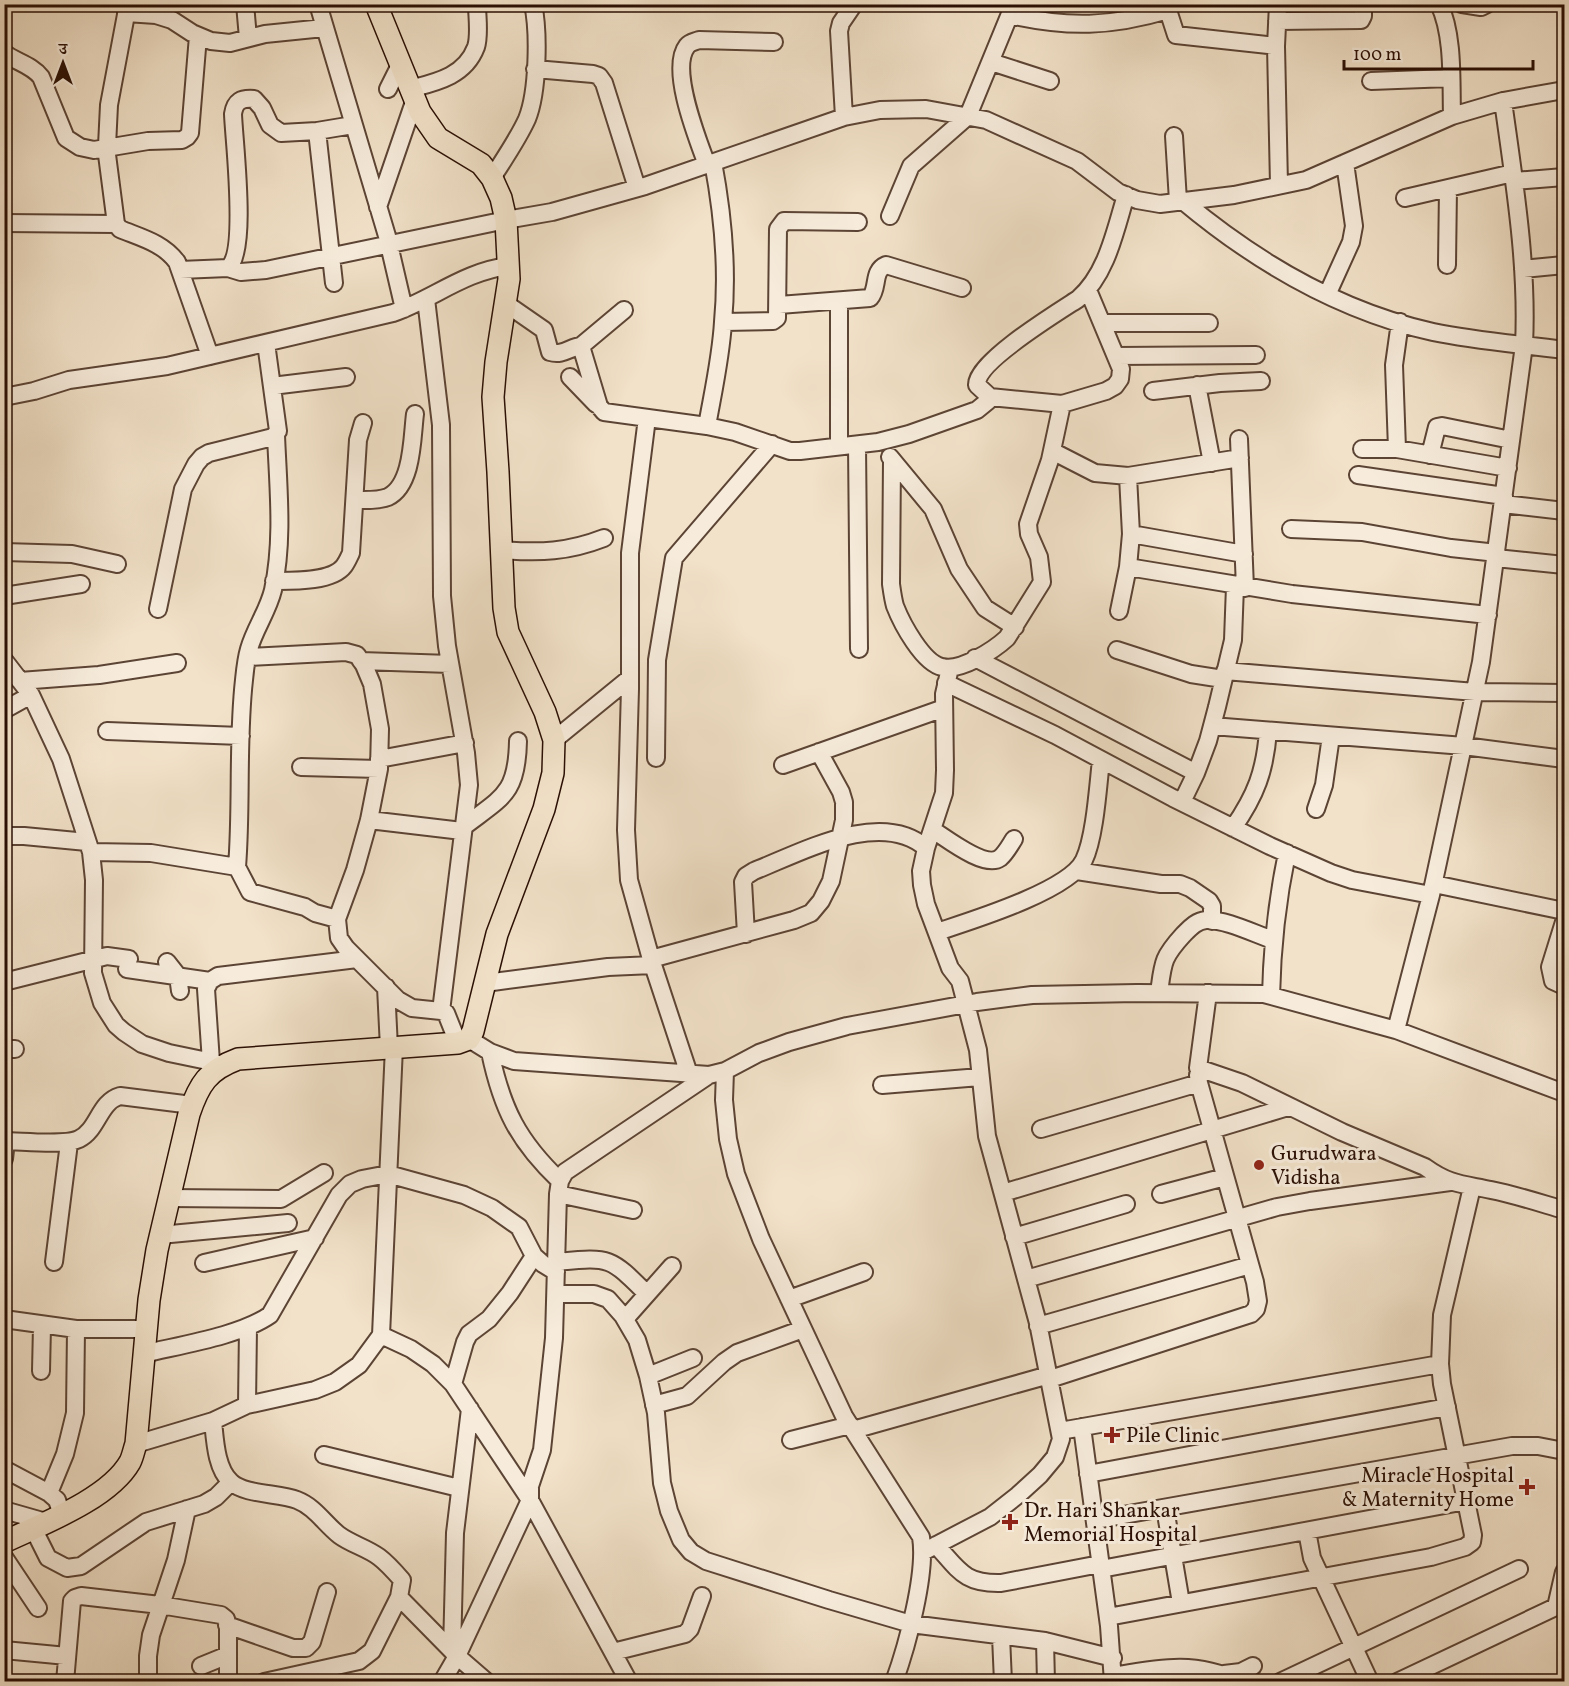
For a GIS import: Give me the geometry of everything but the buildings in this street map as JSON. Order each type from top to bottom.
[{"type":"main road","points":[[4,1542],[47,1522],[109,1486],[130,1462],[136,1444],[145,1329],[160,1234],[192,1105],[208,1075],[217,1063],[238,1059],[463,1041],[473,1031],[497,934],[544,809],[553,773],[554,740],[545,712],[508,632],[504,608],[493,397],[509,279],[506,220],[501,198],[492,178],[481,164],[438,138],[420,112],[376,4]]},
{"type":"street","points":[[244,4],[248,38]]},
{"type":"street","points":[[318,4],[389,244],[404,309]]},
{"type":"street","points":[[378,207],[413,94],[442,81],[466,65],[476,46],[477,4]]},
{"type":"street","points":[[492,178],[528,117],[533,96],[537,21],[533,4]]},
{"type":"street","points":[[844,117],[839,31],[841,23],[854,4]]},
{"type":"street","points":[[1280,185],[1277,13],[1360,20],[1363,16],[1363,4]]},
{"type":"street","points":[[1438,4],[1446,21],[1448,36],[1452,116]]},
{"type":"street","points":[[1462,4],[1481,7],[1487,4]]},
{"type":"street","points":[[210,356],[177,262],[169,252],[155,243],[120,229],[114,218],[106,147],[109,105],[127,7],[172,20],[211,42],[231,43],[248,38],[324,28]]},
{"type":"street","points":[[890,216],[911,166],[968,116],[1012,10],[1042,22],[1095,25],[1137,19],[1167,7],[1176,35],[1276,46]]},
{"type":"street","points":[[4,53],[13,60],[35,69],[41,77],[66,138],[80,147],[94,150],[148,141],[182,140],[187,137],[190,133],[198,36]]},
{"type":"street","points":[[707,426],[723,322],[723,229],[710,164],[688,110],[681,68],[685,48],[690,43],[699,40],[774,42]]},
{"type":"street","points":[[991,62],[1050,81]]},
{"type":"street","points":[[388,89],[400,65]]},
{"type":"street","points":[[535,69],[599,76],[604,83],[637,188]]},
{"type":"street","points":[[1371,81],[1450,78]]},
{"type":"street","points":[[180,270],[228,268],[241,272],[259,271],[552,212],[637,188],[844,117],[880,110],[926,109],[986,120],[1077,160],[1118,192],[1137,200],[1160,204],[1234,195],[1306,180],[1452,116],[1503,101],[1564,90]]},
{"type":"street","points":[[228,268],[233,261],[239,217],[233,114],[238,101],[244,98],[254,99],[262,108],[270,125],[281,133],[295,134],[353,125]]},
{"type":"street","points":[[1396,1030],[1432,890],[1475,692],[1488,615],[1524,345],[1523,269],[1503,101]]},
{"type":"street","points":[[317,131],[334,283]]},
{"type":"street","points":[[1174,136],[1181,201],[1258,258],[1328,295],[1400,322],[1477,340],[1564,350]]},
{"type":"street","points":[[1328,295],[1353,234],[1353,212],[1345,163]]},
{"type":"street","points":[[1405,198],[1513,177],[1564,177]]},
{"type":"street","points":[[1447,265],[1448,188]]},
{"type":"street","points":[[1089,290],[1121,369],[1120,379],[1115,386],[1106,391],[1062,404],[990,397],[977,385],[978,377],[1009,345],[1089,290],[1104,264],[1126,195]]},
{"type":"street","points":[[723,322],[773,321],[777,318],[778,229],[784,221],[858,222]]},
{"type":"street","points":[[4,223],[116,224]]},
{"type":"street","points":[[1523,269],[1564,265]]},
{"type":"street","points":[[4,397],[69,380],[152,369],[404,309],[474,273],[508,266]]},
{"type":"street","points":[[778,306],[870,298],[878,272],[886,266],[962,288]]},
{"type":"street","points":[[426,299],[441,425],[442,596],[450,664],[465,743],[469,785],[441,1011]]},
{"type":"street","points":[[839,301],[839,446]]},
{"type":"street","points":[[505,303],[544,330],[550,352],[564,353],[581,346],[624,310]]},
{"type":"street","points":[[1398,449],[1394,365],[1400,322]]},
{"type":"street","points":[[1102,323],[1209,323]]},
{"type":"street","points":[[266,343],[278,431],[276,435],[278,559],[267,608],[247,657],[241,736],[240,831],[237,867],[250,892],[304,906],[315,913],[337,919]]},
{"type":"street","points":[[581,346],[599,406]]},
{"type":"street","points":[[1116,356],[1256,355]]},
{"type":"street","points":[[272,386],[346,377]]},
{"type":"street","points":[[570,377],[604,412],[707,426],[800,452],[878,442],[909,434],[976,410],[990,397]]},
{"type":"street","points":[[1154,391],[1197,385],[1261,381]]},
{"type":"street","points":[[1197,385],[1212,463]]},
{"type":"street","points":[[948,675],[1000,645],[1015,627],[1042,582],[1039,557],[1029,534],[1028,524],[1052,451],[1062,404]]},
{"type":"street","points":[[354,500],[387,498],[401,484],[408,470],[415,414]]},
{"type":"street","points":[[647,418],[630,553],[630,678],[626,830],[630,880],[652,962],[689,1074]]},
{"type":"street","points":[[274,581],[298,581],[329,576],[344,567],[351,553],[358,440],[363,423]]},
{"type":"street","points":[[1430,455],[1435,430],[1442,426],[1511,440]]},
{"type":"street","points":[[158,609],[183,489],[196,464],[209,453],[276,435]]},
{"type":"street","points":[[1182,802],[1196,773],[1212,726],[1233,640],[1244,554],[1239,439]]},
{"type":"street","points":[[878,442],[933,509],[959,569],[985,608],[1015,627]]},
{"type":"street","points":[[656,758],[657,660],[674,558],[772,444]]},
{"type":"street","points":[[857,445],[859,649]]},
{"type":"street","points":[[1362,448],[1398,449],[1508,468]]},
{"type":"street","points":[[1052,451],[1095,472],[1128,476],[1240,458]]},
{"type":"street","points":[[892,460],[891,584],[894,604],[914,642],[931,662],[948,675],[1101,760],[1233,828],[1352,880],[1564,911]]},
{"type":"street","points":[[1358,475],[1564,511]]},
{"type":"street","points":[[1119,611],[1128,567],[1131,534],[1128,476]]},
{"type":"street","points":[[1291,530],[1362,532],[1564,565]]},
{"type":"street","points":[[1131,534],[1244,554]]},
{"type":"street","points":[[502,550],[536,553],[557,551],[586,545],[604,538]]},
{"type":"street","points":[[4,552],[72,554],[117,564]]},
{"type":"street","points":[[1128,567],[1240,587],[1488,615]]},
{"type":"street","points":[[4,596],[81,584]]},
{"type":"street","points":[[1117,650],[1191,674],[1475,692],[1564,693]]},
{"type":"street","points":[[247,657],[346,652],[357,655],[372,684],[380,729],[379,764],[369,820],[355,870],[337,919],[339,938],[346,948],[404,1004],[412,1008],[441,1011],[446,1014],[463,1041],[514,1061],[689,1074],[717,1073]]},
{"type":"street","points":[[975,658],[1196,773]]},
{"type":"street","points":[[5,662],[31,695],[61,759],[89,847],[94,880],[92,967],[102,1003],[116,1024],[142,1044],[169,1053],[217,1063],[206,989],[210,981]]},
{"type":"street","points":[[362,662],[450,664]]},
{"type":"street","points":[[20,681],[99,675],[177,663]]},
{"type":"street","points":[[894,1682],[930,1548],[990,1517],[1040,1475],[1055,1457],[1061,1439],[1038,1326],[987,1136],[978,1050],[960,981],[950,968],[922,885],[921,871],[926,848],[944,793],[944,708],[948,675]]},
{"type":"street","points":[[554,740],[630,678]]},
{"type":"street","points":[[4,710],[31,695]]},
{"type":"street","points":[[783,765],[944,708]]},
{"type":"street","points":[[1212,726],[1464,746],[1564,759]]},
{"type":"street","points":[[107,731],[241,736]]},
{"type":"street","points":[[1233,828],[1248,806],[1259,782],[1266,757],[1268,731]]},
{"type":"street","points":[[1316,809],[1324,785],[1331,735]]},
{"type":"street","points":[[369,820],[462,830],[508,790],[514,780],[518,763],[518,741]]},
{"type":"street","points":[[301,767],[379,764],[465,743]]},
{"type":"street","points":[[485,983],[652,962],[794,921],[811,913],[821,901],[831,881],[838,838],[844,820],[844,802],[841,792],[819,752]]},
{"type":"street","points":[[937,932],[998,912],[1077,871],[1084,860],[1089,844],[1101,760]]},
{"type":"street","points":[[933,830],[975,856],[994,861],[1001,857],[1014,839]]},
{"type":"street","points":[[746,934],[743,882],[746,876],[838,838],[854,834],[876,832],[902,835],[918,840],[926,848]]},
{"type":"street","points":[[4,836],[24,836],[237,867]]},
{"type":"street","points":[[1271,996],[1273,940],[1287,853]]},
{"type":"street","points":[[1077,871],[1161,884],[1180,884],[1209,901],[1212,906],[1212,921]]},
{"type":"street","points":[[1160,993],[1162,968],[1168,951],[1193,925],[1205,920],[1212,921],[1273,940]]},
{"type":"street","points":[[1564,922],[1550,967],[1553,981],[1564,986]]},
{"type":"street","points":[[4,982],[92,967],[107,956],[179,984],[210,981],[218,976],[357,959]]},
{"type":"street","points":[[167,962],[179,984]]},
{"type":"street","points":[[136,1444],[213,1421],[247,1405],[315,1390],[335,1382],[359,1365],[381,1335],[391,1048],[386,987]]},
{"type":"street","points":[[442,1682],[530,1500],[530,1486],[542,1450],[554,1338],[559,1187],[565,1172],[717,1073],[789,1042],[847,1026],[966,1004],[1032,995],[1208,993],[1271,996],[1396,1030],[1564,1093]]},
{"type":"street","points":[[791,1440],[852,1428],[1050,1377],[1251,1314],[1256,1309],[1257,1302],[1250,1265],[1198,1075],[1208,993]]},
{"type":"street","points":[[490,1053],[495,1079],[505,1108],[519,1135],[559,1187],[633,1210]]},
{"type":"street","points":[[717,1073],[724,1100],[728,1139],[736,1174],[761,1239],[840,1408],[921,1537],[930,1548],[973,1581],[984,1584],[1001,1583],[1173,1556],[1466,1502]]},
{"type":"street","points":[[1041,1130],[1198,1075],[1242,1083],[1342,1132],[1425,1167],[1450,1182],[1492,1190],[1564,1210]]},
{"type":"street","points":[[882,1085],[980,1077]]},
{"type":"street","points":[[4,1159],[5,1141],[69,1143],[80,1139],[88,1132],[113,1098],[120,1096],[192,1105]]},
{"type":"street","points":[[1003,1193],[1288,1107]]},
{"type":"street","points":[[54,1262],[69,1143]]},
{"type":"street","points":[[168,1198],[281,1199],[324,1173]]},
{"type":"street","points":[[143,1354],[248,1327],[270,1315],[339,1195],[362,1179],[388,1174],[464,1195],[492,1208],[519,1227],[534,1256],[556,1267],[596,1258],[611,1262],[623,1270],[647,1294]]},
{"type":"street","points":[[1161,1194],[1225,1177]]},
{"type":"street","points":[[1026,1279],[1277,1208],[1310,1201],[1450,1182]]},
{"type":"street","points":[[1107,1617],[1431,1557],[1472,1542],[1473,1535],[1440,1364],[1442,1315],[1473,1187]]},
{"type":"street","points":[[1014,1237],[1126,1204]]},
{"type":"street","points":[[160,1234],[288,1223]]},
{"type":"street","points":[[204,1263],[315,1238]]},
{"type":"street","points":[[453,1384],[469,1334],[489,1319],[510,1293],[534,1256]]},
{"type":"street","points":[[1038,1326],[1250,1265]]},
{"type":"street","points":[[625,1319],[672,1266]]},
{"type":"street","points":[[789,1299],[864,1272]]},
{"type":"street","points":[[556,1294],[594,1294],[608,1299],[625,1319],[637,1340],[654,1404],[662,1483],[669,1511],[681,1540],[691,1552],[706,1561],[911,1624],[1045,1641],[1113,1658]]},
{"type":"street","points":[[4,1319],[76,1329],[145,1329]]},
{"type":"street","points":[[41,1371],[42,1326]]},
{"type":"street","points":[[247,1405],[248,1327]]},
{"type":"street","points":[[49,1493],[65,1454],[75,1413],[76,1329]]},
{"type":"street","points":[[654,1404],[687,1396],[723,1362],[737,1353],[803,1329]]},
{"type":"street","points":[[381,1335],[411,1349],[433,1364],[453,1384],[530,1500],[629,1682]]},
{"type":"street","points":[[648,1376],[693,1358]]},
{"type":"street","points":[[1060,1431],[1440,1364]]},
{"type":"street","points":[[1089,1474],[1447,1407]]},
{"type":"street","points":[[455,1653],[454,1533],[470,1409]]},
{"type":"street","points":[[213,1421],[217,1454],[231,1482],[248,1490],[295,1499],[306,1504],[340,1535],[384,1561],[402,1580],[399,1597],[372,1651],[366,1657],[358,1661],[264,1682]]},
{"type":"street","points":[[1082,1427],[1113,1658],[1113,1679],[1176,1667],[1197,1667],[1232,1678],[1253,1666]]},
{"type":"street","points":[[1095,1520],[1512,1446],[1538,1446],[1564,1451]]},
{"type":"street","points":[[324,1455],[459,1488]]},
{"type":"street","points":[[4,1469],[49,1493],[57,1500],[47,1522],[48,1558],[67,1568],[81,1566],[146,1522],[216,1497],[231,1482]]},
{"type":"street","points":[[1165,1508],[1181,1604]]},
{"type":"street","points":[[148,1682],[151,1635],[176,1560],[187,1509]]},
{"type":"street","points":[[4,1510],[47,1522]]},
{"type":"street","points":[[1306,1531],[1312,1558],[1370,1682]]},
{"type":"street","points":[[4,1557],[38,1608]]},
{"type":"street","points":[[1280,1682],[1519,1569]]},
{"type":"street","points":[[1397,1682],[1560,1605],[1564,1572]]},
{"type":"street","points":[[227,1624],[293,1648],[306,1648],[312,1642],[327,1592]]},
{"type":"street","points":[[65,1682],[72,1601],[81,1596],[221,1615],[226,1619],[227,1624],[228,1682]]},
{"type":"street","points":[[613,1652],[685,1634],[690,1629],[702,1596]]},
{"type":"street","points":[[399,1597],[487,1682]]},
{"type":"street","points":[[1001,1636],[1003,1682]]},
{"type":"street","points":[[1045,1641],[1046,1682]]},
{"type":"street","points":[[4,1650],[67,1656]]},
{"type":"street","points":[[201,1666],[228,1655]]},
{"type":"place","name":"Gurudwara Vidisha","points":[[1259,1165]]},
{"type":"place","name":"Pile Clinic","points":[[1112,1435]]},
{"type":"place","name":"Miracle Hospital & Maternity Home","points":[[1527,1487]]},
{"type":"place","name":"Dr. Hari Shankar Memorial Hospital","points":[[1010,1522]]}]
